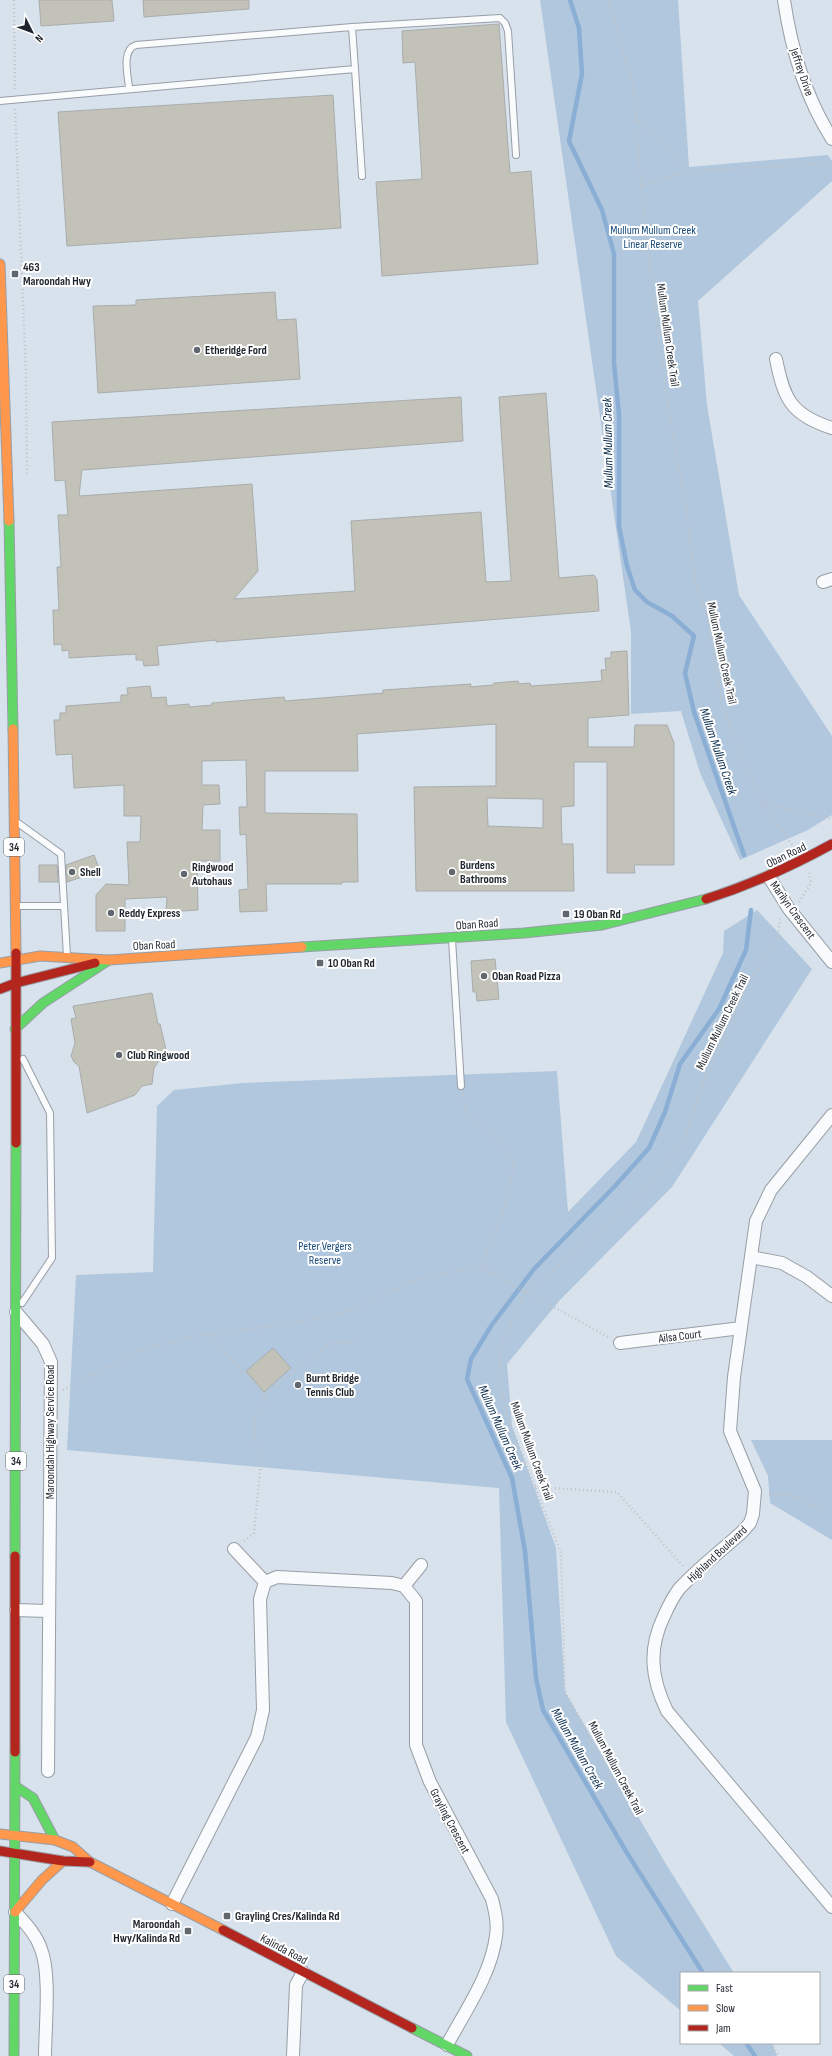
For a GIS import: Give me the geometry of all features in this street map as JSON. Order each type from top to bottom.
[{"type":"main road","name":"34","points":[[0,264],[11,588],[16,983],[16,1610],[11,1723],[15,1786],[14,2056]]},
{"type":"main road","name":"Oban Road","points":[[0,963],[15,958],[68,957],[109,960],[452,938],[602,925],[692,904],[769,877],[832,844]]},
{"type":"main road","name":"Oban Road","points":[[0,989],[16,983],[109,960]]},
{"type":"main road","points":[[16,1029],[43,1003],[109,960]]},
{"type":"main road","points":[[15,1786],[33,1798],[55,1840]]},
{"type":"main road","name":"Kalinda Road","points":[[0,1834],[55,1840],[73,1847],[90,1862],[467,2056]]},
{"type":"main road","name":"Kalinda Road","points":[[0,1851],[15,1852],[63,1861],[90,1862]]},
{"type":"main road","points":[[15,1912],[42,1880],[63,1861]]},
{"type":"street","name":"Jeffrey Drive","points":[[784,0],[794,52],[810,96],[832,139]]},
{"type":"street","points":[[776,359],[781,386],[796,409],[832,428]]},
{"type":"street","name":"Marilyn Crescent","points":[[769,877],[789,909],[832,962]]},
{"type":"street","name":"Highland Boulevard","points":[[832,1115],[771,1190],[756,1221],[734,1377],[730,1431],[755,1491],[753,1514],[750,1523],[742,1532],[692,1576],[678,1591],[656,1633],[654,1655],[654,1676],[659,1695],[667,1712],[832,1907]]},
{"type":"street","points":[[751,1257],[782,1263],[807,1276],[832,1296]]},
{"type":"street","name":"Maroondah Highway Service Road","points":[[16,1312],[43,1344],[51,1362],[48,1771]]},
{"type":"street","name":"Ailsa Court","points":[[620,1343],[741,1328]]},
{"type":"street","points":[[234,1549],[265,1582]]},
{"type":"street","points":[[265,1582],[277,1577],[392,1583],[404,1586],[421,1565]]},
{"type":"street","points":[[172,1904],[257,1737],[263,1710],[260,1599],[265,1582]]},
{"type":"street","name":"Grayling Crescent","points":[[404,1586],[416,1601],[416,1745],[430,1782],[492,1899],[496,1915],[497,1935],[485,1972],[447,2045]]},
{"type":"street","points":[[16,1610],[48,1611]]},
{"type":"street","points":[[15,1912],[31,1929],[41,1948],[46,1963],[45,2056]]},
{"type":"street","points":[[294,2056],[295,1992],[296,1985],[303,1972]]},
{"type":"lane","points":[[129,88],[127,54],[131,46],[136,45],[352,27],[500,18],[505,22],[508,31],[516,155]]},
{"type":"lane","points":[[352,27],[362,176]]},
{"type":"lane","points":[[0,101],[129,88],[356,69]]},
{"type":"lane","points":[[14,820],[61,854],[68,957]]},
{"type":"lane","points":[[15,906],[64,906]]},
{"type":"lane","points":[[452,938],[461,1086]]},
{"type":"lane","points":[[15,1044],[50,1113],[52,1258],[16,1312]]},
{"type":"path","name":"Mullum Mullum Creek Trail","points":[[608,0],[634,88],[651,281],[669,411],[687,512],[695,580],[707,616],[722,704],[742,758],[763,803],[803,860],[811,877],[811,882],[800,902],[789,909],[779,919],[778,936],[747,987],[706,1075],[683,1143],[636,1200],[525,1293],[501,1346],[498,1379],[507,1415],[561,1553],[565,1691],[632,1816],[677,1911],[701,1938],[724,1972]]},
{"type":"path","points":[[636,118],[690,171]]},
{"type":"path","points":[[642,188],[652,182],[690,171],[832,163]]},
{"type":"path","points":[[763,803],[832,819]]},
{"type":"path","points":[[461,1086],[465,1110],[500,1143],[514,1163],[510,1187],[500,1222],[482,1263],[490,1272]]},
{"type":"path","points":[[50,1397],[146,1348],[209,1334],[290,1324],[348,1311],[413,1281],[479,1266],[525,1293],[620,1343]]},
{"type":"path","points":[[209,1334],[264,1395],[264,1401],[255,1420],[254,1439],[261,1461],[254,1533],[234,1549]]},
{"type":"path","points":[[264,1395],[328,1344],[358,1342]]},
{"type":"path","points":[[535,1487],[617,1492],[692,1576]]},
{"type":"path","points":[[769,1495],[787,1494],[825,1510]]},
{"type":"path","points":[[772,2044],[779,2056]]},
{"type":"green space","name":"Mullum Mullum Creek Linear Reserve","points":[[540,0],[678,0],[689,167],[828,155],[832,161],[832,181],[698,301],[707,405],[739,595],[832,736],[832,815],[808,830],[740,860],[700,773],[681,711],[631,714],[631,632]]},
{"type":"green space","name":"Peter Vergers Reserve","points":[[757,910],[812,969],[672,1187],[560,1300],[507,1364],[512,1426],[556,1548],[565,1692],[666,1864],[733,1972],[680,1972],[680,2010],[616,1956],[506,1722],[499,1488],[67,1450],[76,1275],[153,1272],[157,1106],[174,1090],[243,1083],[557,1071],[568,1212],[636,1142],[723,953],[724,931]]},
{"type":"green space","points":[[751,1440],[832,1440],[832,1540],[770,1503],[768,1476]]},
{"type":"green space","points":[[720,2044],[772,2044],[777,2056],[734,2056]]},
{"type":"building","points":[[39,0],[112,0],[114,21],[41,26]]},
{"type":"building","points":[[143,0],[249,0],[249,9],[144,17]]},
{"type":"building","points":[[499,24],[510,173],[531,171],[538,264],[382,276],[376,182],[422,179],[415,62],[403,63],[402,31]]},
{"type":"building","points":[[333,95],[341,228],[67,246],[58,112]]},
{"type":"building","name":"Etheridge Ford","points":[[275,292],[277,320],[296,319],[300,379],[98,393],[93,306],[136,305],[136,300]]},
{"type":"building","points":[[546,393],[559,578],[594,575],[597,580],[599,611],[216,642],[216,640],[157,646],[159,665],[144,666],[143,660],[136,660],[136,654],[69,658],[69,650],[62,651],[62,644],[54,645],[53,610],[59,610],[57,567],[61,567],[58,515],[68,515],[65,480],[55,481],[52,422],[461,397],[463,441],[82,470],[79,496],[252,484],[258,571],[234,599],[355,591],[351,521],[481,512],[486,582],[511,581],[499,397]]},
{"type":"building","points":[[627,651],[629,715],[588,718],[588,747],[634,747],[635,725],[667,725],[674,743],[674,865],[634,865],[635,873],[607,873],[607,762],[574,762],[574,806],[561,807],[562,844],[573,844],[574,891],[416,891],[414,787],[496,786],[496,724],[357,734],[358,771],[265,771],[265,813],[357,814],[358,882],[342,882],[342,884],[266,884],[267,911],[240,912],[239,890],[248,889],[246,834],[240,835],[239,807],[247,807],[246,760],[202,761],[202,785],[219,785],[220,804],[203,805],[202,830],[220,830],[220,861],[197,861],[198,910],[166,912],[167,897],[125,899],[125,931],[96,931],[96,895],[106,884],[129,885],[127,842],[140,842],[141,816],[124,816],[124,785],[74,788],[72,754],[56,755],[54,720],[60,720],[60,713],[66,713],[66,706],[121,702],[121,695],[128,695],[127,688],[150,686],[152,698],[166,697],[167,706],[189,704],[189,707],[212,705],[212,703],[284,697],[285,701],[383,693],[383,690],[471,684],[470,687],[518,681],[519,684],[530,683],[531,686],[602,681],[601,670],[606,670],[605,658],[611,658],[611,652]],"holes":[[[487,798],[543,799],[543,828],[488,826]]]},
{"type":"building","points":[[94,855],[100,871],[67,882],[66,865]]},
{"type":"building","points":[[39,865],[57,865],[58,882],[39,882]]},
{"type":"building","name":"Oban Road Pizza","points":[[495,959],[499,999],[477,1001],[476,992],[473,992],[471,961]]},
{"type":"building","name":"Club Ringwood","points":[[152,993],[158,1024],[160,1024],[168,1058],[160,1059],[154,1068],[152,1084],[142,1086],[135,1095],[87,1113],[79,1066],[74,1062],[71,1056],[75,1043],[71,1019],[76,1018],[73,1006]]},
{"type":"building","name":"Burnt Bridge Tennis Club","points":[[273,1348],[291,1368],[264,1392],[246,1371]]},
{"type":"waterway","name":"Mullum Mullum Creek","points":[[570,0],[579,28],[582,74],[569,141],[602,210],[614,254],[614,363],[619,415],[619,526],[627,566],[635,590],[647,602],[672,616],[694,636],[685,673],[694,712],[744,855]]},
{"type":"waterway","name":"Mullum Mullum Creek","points":[[702,1972],[627,1853],[543,1710],[536,1678],[525,1551],[512,1478],[467,1379],[471,1359],[491,1326],[534,1269],[615,1186],[649,1148],[665,1112],[680,1064],[719,1009],[746,950],[751,910]]},
{"type":"waterway","name":"Mullum Mullum Creek","points":[[747,2044],[755,2056]]},
{"type":"traffic: fast","points":[[9,521],[13,729]]},
{"type":"traffic: fast","points":[[302,947],[524,933],[602,925],[706,899]]},
{"type":"traffic: fast","points":[[15,1029],[43,1003],[109,960]]},
{"type":"traffic: fast","points":[[15,1556],[16,1143]]},
{"type":"traffic: fast","points":[[14,2056],[15,1752]]},
{"type":"traffic: fast","points":[[15,1786],[33,1798],[55,1840]]},
{"type":"traffic: fast","points":[[412,2028],[467,2056]]},
{"type":"traffic: slow","points":[[0,264],[9,521]]},
{"type":"traffic: slow","points":[[13,729],[16,953]]},
{"type":"traffic: slow","points":[[0,963],[40,956],[109,960],[302,947]]},
{"type":"traffic: slow","points":[[0,1834],[55,1840],[73,1847],[90,1862],[223,1930]]},
{"type":"traffic: slow","points":[[15,1912],[42,1880],[63,1861]]},
{"type":"traffic: jam","points":[[706,899],[739,888],[802,860],[832,844]]},
{"type":"traffic: jam","points":[[16,953],[16,1143]]},
{"type":"traffic: jam","points":[[0,989],[16,983],[95,963]]},
{"type":"traffic: jam","points":[[15,1556],[15,1752]]},
{"type":"traffic: jam","points":[[0,1851],[63,1861],[90,1862]]},
{"type":"traffic: jam","points":[[223,1930],[412,2028]]},
{"type":"place","name":"463 Maroondah Hwy","points":[[15,274]]},
{"type":"place","name":"Etheridge Ford","points":[[197,350]]},
{"type":"place","name":"Shell","points":[[72,872]]},
{"type":"place","name":"Burdens Bathrooms","points":[[452,872]]},
{"type":"place","name":"Ringwood Autohaus","points":[[184,874]]},
{"type":"place","name":"Reddy Express","points":[[111,913]]},
{"type":"place","name":"19 Oban Rd","points":[[566,914]]},
{"type":"place","name":"10 Oban Rd","points":[[320,963]]},
{"type":"place","name":"Oban Road Pizza","points":[[484,976]]},
{"type":"place","name":"Club Ringwood","points":[[119,1055]]},
{"type":"place","name":"Burnt Bridge Tennis Club","points":[[298,1385]]},
{"type":"place","name":"Grayling Cres/Kalinda Rd","points":[[227,1916]]},
{"type":"place","name":"Maroondah Hwy/Kalinda Rd","points":[[188,1931]]}]
